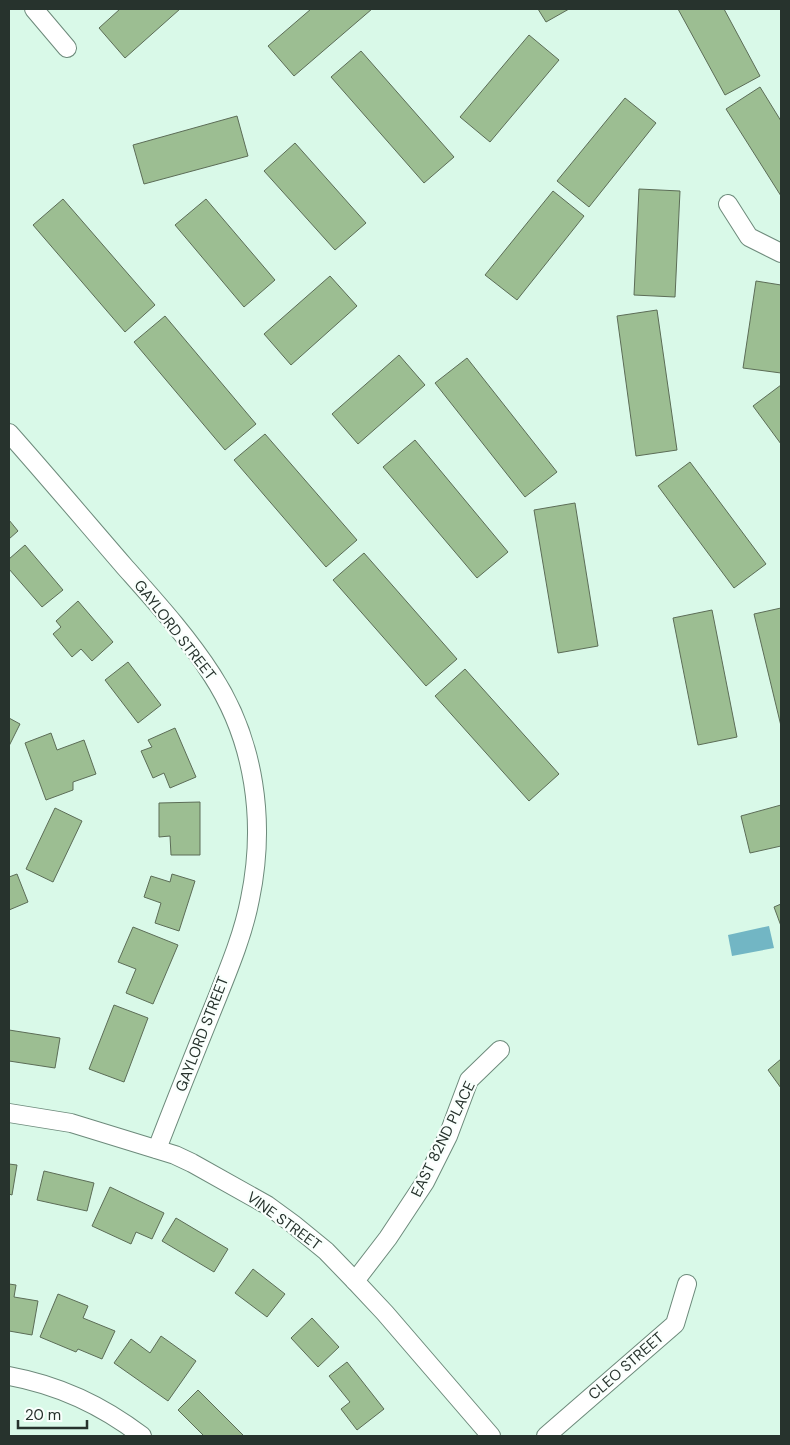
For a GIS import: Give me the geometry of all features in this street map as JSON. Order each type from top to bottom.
[{"type":"street","points":[[34,9],[67,48]]},
{"type":"street","points":[[728,204],[749,237],[781,252]]},
{"type":"street","name":"GAYLORD STREET","points":[[9,433],[158,604],[195,650],[228,702],[242,736],[254,781],[258,840],[250,901],[222,985],[157,1149]]},
{"type":"street","name":"EAST 82ND PLACE","points":[[355,1281],[388,1238],[425,1182],[448,1136],[468,1080],[500,1050]]},
{"type":"street","name":"VINE STREET","points":[[9,1113],[71,1123],[157,1149],[192,1163],[267,1205],[319,1246],[355,1281],[491,1436]]},
{"type":"street","name":"CLEO STREET","points":[[546,1436],[675,1324],[687,1284]]},
{"type":"street","points":[[9,1376],[27,1379],[75,1395],[101,1408],[142,1436]]},
{"type":"water","points":[[769,926],[774,948],[732,956],[728,935]]},
{"type":"building","points":[[120,9],[180,9],[125,58],[99,28]]},
{"type":"building","points":[[311,9],[372,9],[294,76],[268,46]]},
{"type":"building","points":[[538,9],[569,9],[546,22]]},
{"type":"building","points":[[678,9],[724,9],[760,76],[725,95]]},
{"type":"building","points":[[529,35],[559,60],[490,142],[460,117]]},
{"type":"building","points":[[361,51],[454,157],[424,183],[331,77]]},
{"type":"building","points":[[760,87],[781,121],[781,196],[726,109]]},
{"type":"building","points":[[625,98],[656,123],[589,207],[557,181]]},
{"type":"building","points":[[237,116],[248,156],[144,184],[133,145]]},
{"type":"building","points":[[295,143],[366,223],[335,250],[264,171]]},
{"type":"building","points":[[639,189],[680,191],[675,297],[634,295]]},
{"type":"building","points":[[553,191],[584,216],[517,300],[485,275]]},
{"type":"building","points":[[63,199],[155,305],[125,332],[33,225]]},
{"type":"building","points":[[206,199],[275,280],[244,307],[175,225]]},
{"type":"building","points":[[330,276],[357,306],[291,365],[264,334]]},
{"type":"building","points":[[756,281],[781,285],[781,373],[743,368]]},
{"type":"building","points":[[657,310],[677,450],[636,456],[617,316]]},
{"type":"building","points":[[165,316],[256,424],[225,450],[134,342]]},
{"type":"building","points":[[399,355],[425,385],[358,444],[332,414]]},
{"type":"building","points":[[467,358],[557,472],[525,497],[435,383]]},
{"type":"building","points":[[781,385],[781,444],[753,406]]},
{"type":"building","points":[[265,434],[357,540],[326,567],[234,460]]},
{"type":"building","points":[[415,440],[508,552],[477,578],[383,467]]},
{"type":"building","points":[[690,462],[766,564],[734,588],[658,486]]},
{"type":"building","points":[[575,503],[598,646],[558,653],[534,510]]},
{"type":"building","points":[[9,520],[18,531],[9,539]]},
{"type":"building","points":[[25,545],[63,590],[42,607],[9,569],[9,559]]},
{"type":"building","points":[[364,553],[457,659],[426,686],[333,580]]},
{"type":"building","points":[[78,601],[113,642],[92,661],[81,649],[72,657],[53,634],[61,627],[56,621]]},
{"type":"building","points":[[781,608],[781,726],[754,614]]},
{"type":"building","points":[[712,610],[737,737],[698,745],[673,618]]},
{"type":"building","points":[[128,662],[161,705],[138,723],[105,680]]},
{"type":"building","points":[[465,669],[559,774],[529,801],[435,696]]},
{"type":"building","points":[[9,718],[20,724],[9,746]]},
{"type":"building","points":[[175,728],[196,777],[170,788],[164,773],[153,778],[141,751],[152,747],[148,740]]},
{"type":"building","points":[[51,733],[57,750],[84,740],[96,774],[73,782],[73,790],[46,800],[25,743]]},
{"type":"building","points":[[200,802],[200,855],[171,855],[170,836],[159,837],[159,803]]},
{"type":"building","points":[[781,805],[781,846],[750,853],[741,816]]},
{"type":"building","points":[[55,808],[82,821],[53,882],[26,869]]},
{"type":"building","points":[[17,874],[28,902],[9,910],[9,877]]},
{"type":"building","points":[[172,874],[195,881],[179,931],[155,923],[161,903],[144,897],[151,876],[170,882]]},
{"type":"building","points":[[781,904],[781,926],[774,907]]},
{"type":"building","points":[[133,927],[178,945],[153,1004],[126,993],[136,969],[118,962]]},
{"type":"building","points":[[114,1005],[148,1018],[124,1082],[89,1069]]},
{"type":"building","points":[[9,1030],[60,1038],[55,1068],[9,1061]]},
{"type":"building","points":[[781,1059],[781,1088],[768,1070]]},
{"type":"building","points":[[9,1164],[17,1165],[12,1195],[9,1194]]},
{"type":"building","points":[[44,1171],[94,1183],[87,1211],[37,1200]]},
{"type":"building","points":[[110,1187],[164,1213],[152,1239],[136,1232],[131,1244],[92,1226]]},
{"type":"building","points":[[176,1218],[228,1249],[214,1272],[162,1241]]},
{"type":"building","points":[[253,1269],[285,1294],[267,1317],[235,1293]]},
{"type":"building","points":[[9,1284],[16,1285],[14,1297],[38,1301],[32,1335],[9,1331]]},
{"type":"building","points":[[58,1294],[88,1306],[83,1318],[115,1331],[102,1359],[78,1349],[76,1352],[40,1337]]},
{"type":"building","points":[[312,1318],[339,1347],[318,1367],[291,1338]]},
{"type":"building","points":[[161,1336],[196,1361],[168,1401],[114,1363],[131,1339],[150,1353]]},
{"type":"building","points":[[347,1362],[384,1409],[357,1430],[341,1409],[350,1402],[329,1376]]},
{"type":"building","points":[[198,1390],[242,1436],[204,1436],[178,1410]]}]
